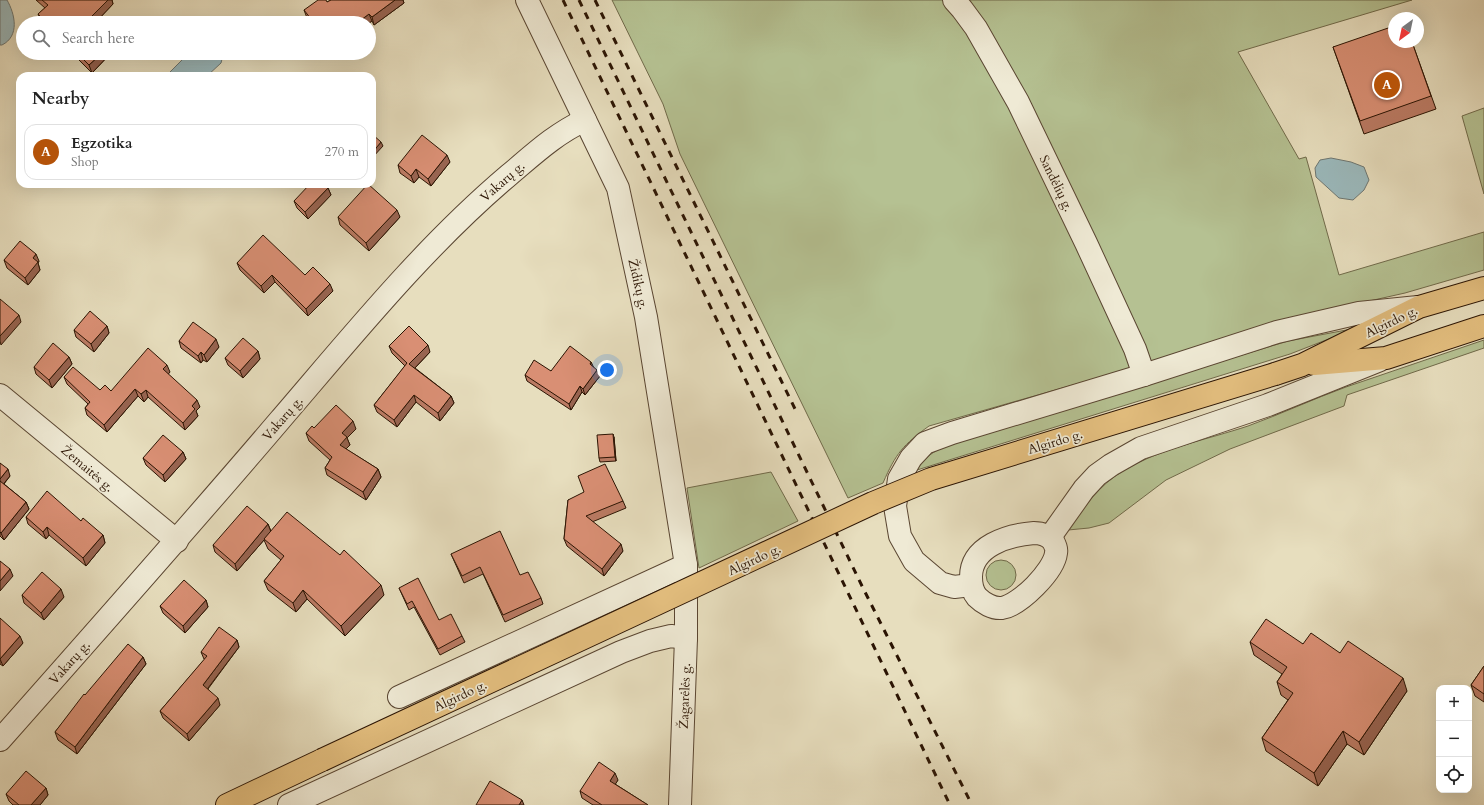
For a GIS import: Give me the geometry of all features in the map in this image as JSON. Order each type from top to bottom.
[{"type":"main road","name":"Algirdo g.","points":[[226,805],[873,503],[931,479],[1302,365],[1419,307],[1484,288]]},
{"type":"main road","name":"Algirdo g.","points":[[1302,365],[1386,358],[1484,326]]},
{"type":"street","name":"Židikų g.","points":[[527,0],[618,188],[646,317],[686,565],[687,586]]},
{"type":"street","name":"Sandėlių g.","points":[[954,0],[976,28],[1018,102],[1135,350],[1144,375]]},
{"type":"street","name":"Vakarų g.","points":[[0,740],[177,541],[378,306],[432,248],[484,196],[540,149],[557,135],[585,120]]},
{"type":"street","points":[[971,585],[954,587],[940,583],[914,561],[900,536],[895,506],[900,479],[911,458],[925,443],[952,433],[1144,375],[1277,332],[1359,313],[1419,307]]},
{"type":"street","points":[[1050,537],[1084,489],[1097,475],[1111,465],[1141,448],[1268,405],[1386,358]]},
{"type":"street","name":"Žemaitės g.","points":[[0,395],[177,541]]},
{"type":"street","points":[[1042,533],[1050,537],[1055,546],[1056,552],[1049,569],[1032,589],[1014,603],[1002,608],[986,604],[973,592],[971,585],[971,572],[973,562],[981,552],[991,545],[1023,534],[1042,533]]},
{"type":"street","points":[[399,697],[686,565]]},
{"type":"street","name":"Žagarėlės g.","points":[[680,805],[687,586]]},
{"type":"street","points":[[289,805],[621,652],[650,641],[671,636],[686,638]]},
{"type":"green space","points":[[612,0],[1412,0],[1238,52],[1299,159],[1306,157],[1339,275],[1484,232],[1484,270],[1405,293],[1298,317],[1108,375],[929,426],[906,444],[901,450],[883,483],[848,498],[680,154],[663,104]]},
{"type":"green space","points":[[1484,108],[1484,194],[1462,116]]},
{"type":"green space","points":[[1357,328],[1290,354],[917,470],[931,454],[962,440],[1288,341]]},
{"type":"green space","points":[[1484,340],[1484,348],[1347,395],[1344,406],[1230,449],[1166,480],[1109,523],[1089,528],[1068,530],[1086,505],[1106,483],[1123,471],[1153,456],[1168,450],[1248,426],[1346,387]]},
{"type":"green space","points":[[771,472],[798,521],[699,568],[687,488]]},
{"type":"green space","points":[[1001,560],[1007,561],[1015,569],[1015,581],[1007,589],[1001,590],[995,589],[987,581],[986,575],[987,569],[995,561]]},
{"type":"water","points":[[0,0],[7,0],[14,18],[14,30],[12,36],[2,45],[0,45]]},
{"type":"water","points":[[182,60],[222,60],[221,63],[211,72],[170,72]]},
{"type":"water","points":[[1331,158],[1351,162],[1364,167],[1369,180],[1364,190],[1353,200],[1339,198],[1316,177],[1315,168],[1320,160]]},
{"type":"building","points":[[42,0],[108,0],[92,16],[40,16],[38,14],[48,5]]},
{"type":"building","points":[[318,0],[326,0],[327,2],[331,0],[395,0],[373,16],[369,14],[366,16],[309,16],[304,10]]},
{"type":"building","points":[[1388,28],[1388,48],[1414,48],[1431,96],[1360,121],[1333,47]]},
{"type":"building","points":[[84,60],[94,60],[89,65]]},
{"type":"building","points":[[422,135],[447,155],[428,179],[416,169],[411,176],[398,165]]},
{"type":"building","points":[[376,138],[381,142],[376,148]]},
{"type":"building","points":[[306,188],[328,188],[305,212],[294,201]]},
{"type":"building","points":[[364,188],[372,188],[397,210],[366,243],[338,217]]},
{"type":"building","points":[[263,235],[305,275],[313,267],[330,284],[306,309],[272,275],[261,286],[237,263]]},
{"type":"building","points":[[20,241],[36,254],[33,258],[38,262],[25,278],[4,260]]},
{"type":"building","points":[[0,299],[19,315],[0,336]]},
{"type":"building","points":[[90,311],[107,326],[91,344],[74,330]]},
{"type":"building","points":[[193,322],[216,339],[204,355],[201,352],[198,356],[179,341]]},
{"type":"building","points":[[409,326],[428,345],[409,364],[451,396],[438,413],[414,395],[394,420],[374,405],[407,363],[389,346]]},
{"type":"building","points":[[243,338],[258,351],[240,371],[225,358]]},
{"type":"building","points":[[53,343],[69,357],[49,380],[34,367]]},
{"type":"building","points":[[570,346],[591,362],[590,364],[597,370],[583,389],[580,386],[569,404],[525,375],[534,360],[551,371]]},
{"type":"building","points":[[148,348],[167,365],[163,369],[197,400],[192,406],[195,409],[183,423],[146,390],[141,394],[135,389],[104,425],[85,408],[90,402],[64,377],[73,367],[100,390],[105,385],[111,391]]},
{"type":"building","points":[[336,405],[353,421],[342,433],[347,437],[340,445],[378,469],[363,492],[325,468],[332,457],[306,433],[312,426],[314,428]]},
{"type":"building","points":[[613,434],[615,457],[599,458],[597,435]]},
{"type":"building","points":[[163,435],[183,452],[163,475],[143,458]]},
{"type":"building","points":[[0,463],[8,469],[0,479]]},
{"type":"building","points":[[605,464],[623,501],[586,516],[621,544],[602,569],[564,539],[568,500],[584,492],[578,476]]},
{"type":"building","points":[[0,481],[26,502],[1,533],[0,532]]},
{"type":"building","points":[[47,491],[81,521],[83,518],[103,535],[83,558],[47,527],[43,532],[26,517]]},
{"type":"building","points":[[247,506],[268,524],[235,564],[213,545]]},
{"type":"building","points":[[287,512],[340,555],[344,550],[381,585],[341,626],[303,590],[293,603],[264,581],[284,556],[264,539]]},
{"type":"building","points":[[500,531],[520,575],[528,572],[541,598],[503,615],[480,567],[462,576],[451,554]]},
{"type":"building","points":[[0,561],[10,569],[0,581]]},
{"type":"building","points":[[42,572],[61,589],[41,613],[22,595]]},
{"type":"building","points":[[418,578],[439,620],[451,614],[462,636],[438,649],[412,601],[407,604],[399,588]]},
{"type":"building","points":[[184,580],[206,600],[183,626],[160,606]]},
{"type":"building","points":[[0,618],[20,636],[0,659]]},
{"type":"building","points":[[1266,619],[1303,644],[1311,633],[1340,653],[1348,641],[1403,678],[1359,742],[1343,731],[1314,773],[1262,738],[1293,693],[1277,682],[1287,667],[1250,642]]},
{"type":"building","points":[[219,627],[237,640],[203,685],[218,698],[187,734],[160,711],[207,656],[201,652]]},
{"type":"building","points":[[128,644],[143,657],[75,747],[55,732],[84,694],[85,695]]},
{"type":"building","points":[[1484,666],[1484,694],[1471,685]]},
{"type":"building","points":[[599,762],[615,773],[610,781],[648,805],[602,805],[580,791]]},
{"type":"building","points":[[26,771],[46,788],[31,805],[19,805],[6,794]]},
{"type":"building","points":[[490,781],[522,800],[519,805],[476,805]]},
{"type":"railway","points":[[563,0],[950,805]]},
{"type":"railway","points":[[579,0],[862,586],[972,805]]},
{"type":"railway","points":[[595,0],[798,415]]},
{"type":"place","name":"Egzotika","points":[[1387,85]]}]
